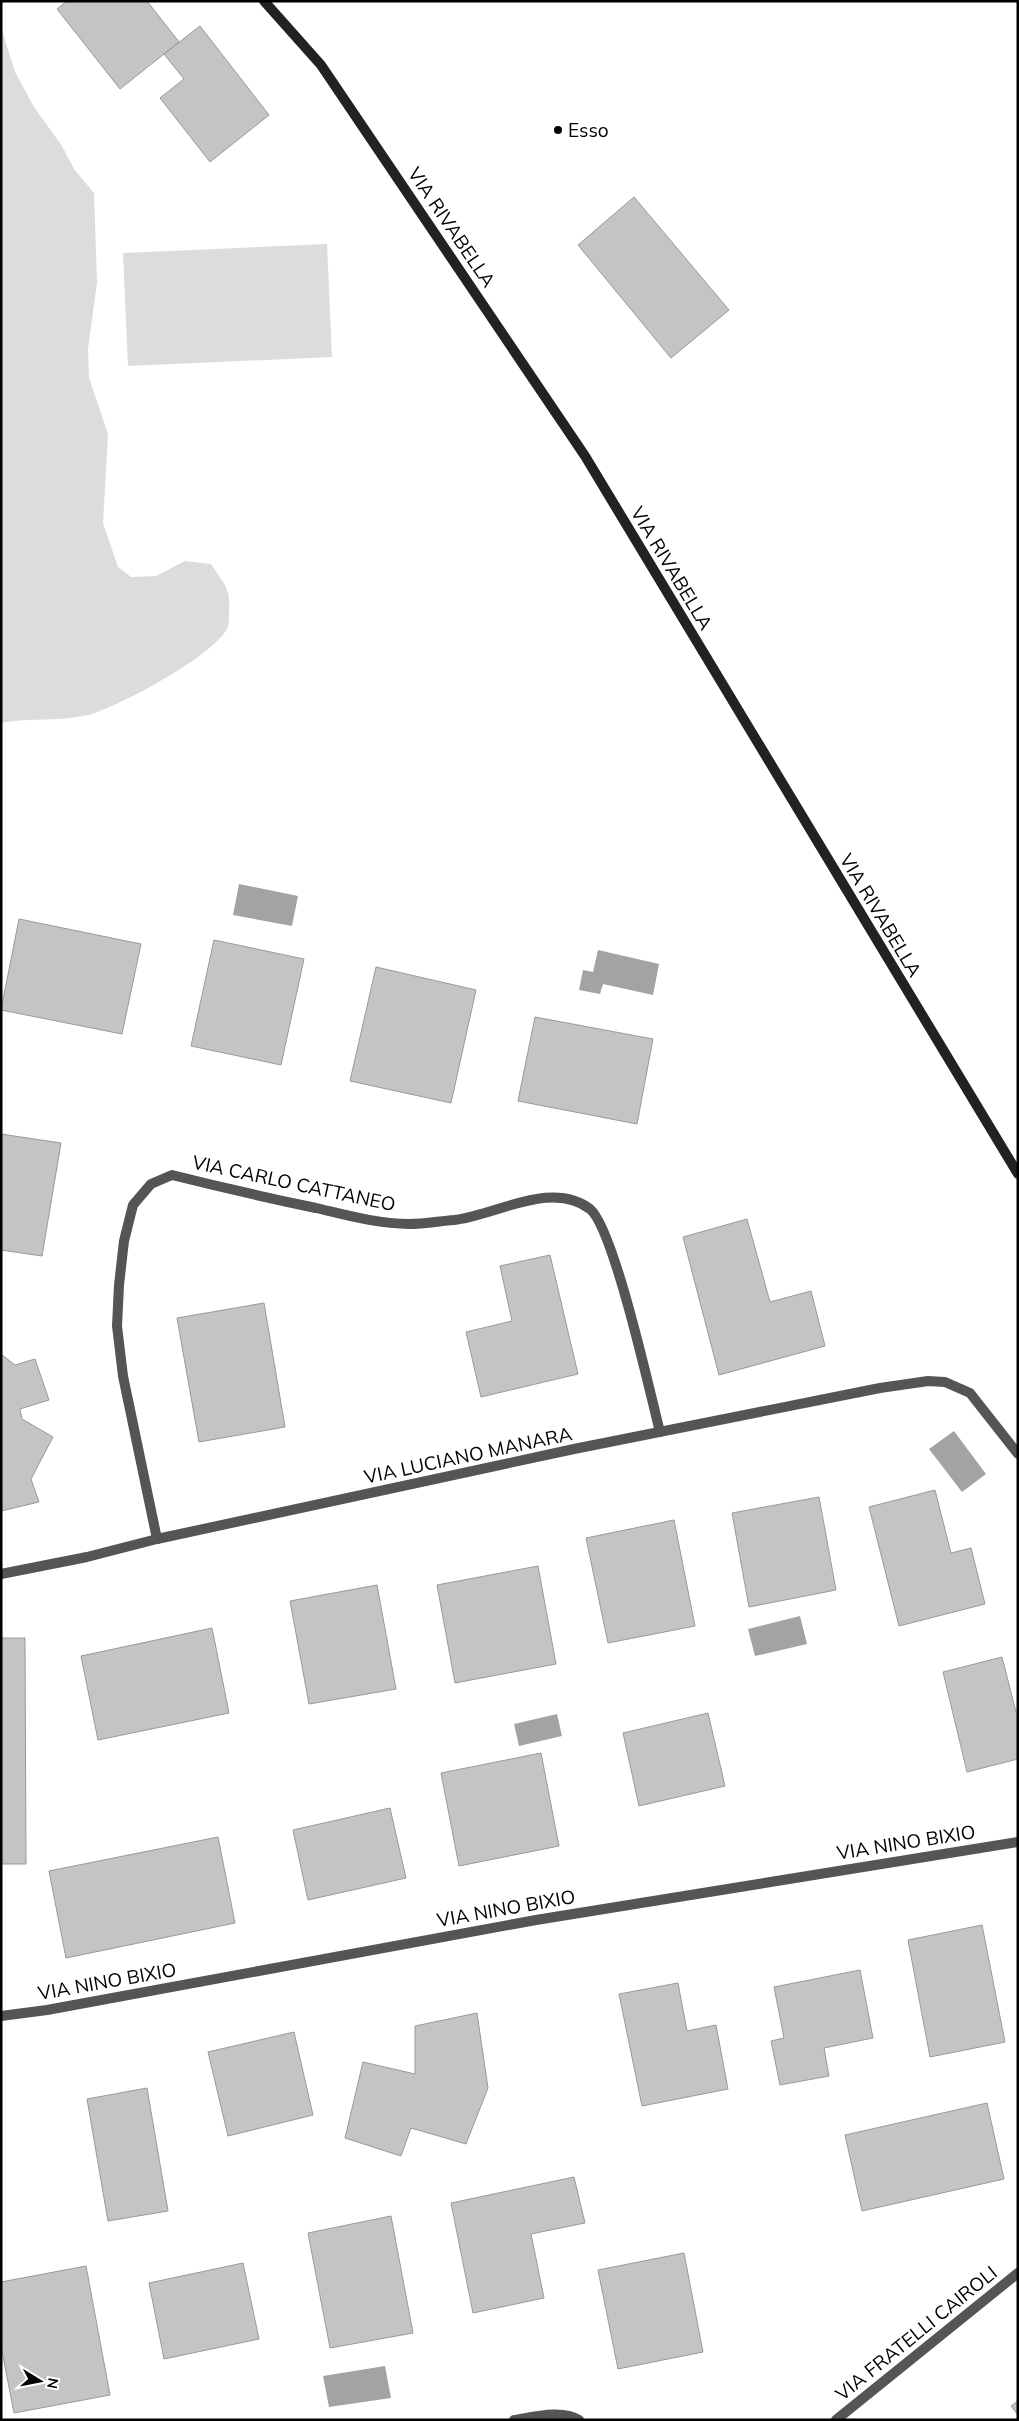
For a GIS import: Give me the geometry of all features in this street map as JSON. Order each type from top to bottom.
[{"type":"street","name":"VIA RIVABELLA","points":[[264,1],[321,65],[585,456],[1018,1174]]},
{"type":"street","name":"VIA CARLO CATTANEO","points":[[157,1539],[123,1376],[117,1326],[124,1241],[133,1205],[151,1184],[172,1175],[357,1217],[408,1224],[462,1219],[525,1201],[551,1198],[570,1200],[590,1209],[603,1229],[628,1305],[660,1432]]},
{"type":"street","name":"VIA LUCIANO MANARA","points":[[1,1574],[660,1432],[880,1388],[928,1381],[945,1382],[970,1393],[1018,1454]]},
{"type":"street","name":"VIA NINO BIXIO","points":[[1,2016],[66,2007],[536,1920],[1018,1842]]},
{"type":"street","name":"VIA FRATELLI CAIROLI","points":[[836,2420],[1018,2273]]},
{"type":"street","points":[[514,2420],[544,2415],[573,2416],[579,2420]]},
{"type":"shaded area","points":[[1,27],[15,72],[34,107],[62,146],[74,169],[94,193],[97,282],[88,349],[89,378],[108,434],[103,523],[118,567],[131,577],[156,576],[185,561],[211,564],[228,592],[229,620],[228,627],[220,638],[206,651],[187,665],[121,702],[88,715],[77,717],[1,723]]},
{"type":"shaded area","points":[[327,244],[332,357],[128,366],[123,253]]},
{"type":"shaded area","points":[[239,884],[298,896],[292,926],[233,915]]},
{"type":"shaded area","points":[[598,950],[659,964],[653,995],[603,984],[600,994],[579,990],[583,970],[593,972]]},
{"type":"shaded area","points":[[954,1431],[986,1474],[962,1492],[929,1449]]},
{"type":"shaded area","points":[[800,1616],[807,1644],[755,1656],[748,1629]]},
{"type":"shaded area","points":[[557,1714],[562,1736],[519,1746],[514,1724]]},
{"type":"shaded area","points":[[385,2366],[391,2398],[329,2407],[323,2376]]},
{"type":"building","points":[[67,1],[147,1],[179,42],[120,89],[57,9]]},
{"type":"building","points":[[200,26],[269,115],[210,162],[160,98],[184,79],[164,54]]},
{"type":"building","points":[[634,197],[729,310],[671,358],[578,245]]},
{"type":"building","points":[[19,919],[141,944],[122,1034],[1,1010]]},
{"type":"building","points":[[214,940],[304,959],[281,1065],[191,1046]]},
{"type":"building","points":[[376,967],[476,990],[451,1103],[350,1081]]},
{"type":"building","points":[[535,1017],[653,1039],[637,1124],[518,1101]]},
{"type":"building","points":[[1,1134],[61,1143],[42,1256],[1,1250]]},
{"type":"building","points":[[747,1219],[770,1302],[811,1291],[825,1346],[719,1375],[683,1237]]},
{"type":"building","points":[[550,1255],[578,1374],[481,1397],[466,1332],[512,1321],[500,1266]]},
{"type":"building","points":[[264,1303],[285,1427],[199,1442],[177,1318]]},
{"type":"building","points":[[1,1354],[15,1365],[35,1359],[49,1400],[20,1409],[22,1419],[53,1437],[31,1479],[39,1502],[1,1511]]},
{"type":"building","points":[[935,1490],[951,1553],[971,1548],[985,1604],[899,1626],[869,1507]]},
{"type":"building","points":[[819,1497],[836,1590],[749,1607],[732,1513]]},
{"type":"building","points":[[674,1520],[695,1626],[608,1643],[586,1538]]},
{"type":"building","points":[[538,1566],[556,1664],[455,1683],[437,1585]]},
{"type":"building","points":[[377,1585],[396,1689],[309,1704],[290,1601]]},
{"type":"building","points":[[212,1628],[229,1713],[98,1740],[81,1656]]},
{"type":"building","points":[[1,1638],[25,1638],[26,1864],[1,1864]]},
{"type":"building","points":[[1002,1657],[1016,1712],[1018,1712],[1018,1759],[967,1772],[943,1672]]},
{"type":"building","points":[[708,1713],[725,1786],[639,1806],[623,1733]]},
{"type":"building","points":[[541,1753],[559,1846],[459,1866],[441,1773]]},
{"type":"building","points":[[390,1808],[406,1878],[308,1900],[293,1830]]},
{"type":"building","points":[[218,1837],[235,1923],[66,1958],[49,1871]]},
{"type":"building","points":[[982,1925],[1005,2042],[930,2057],[908,1940]]},
{"type":"building","points":[[860,1970],[873,2038],[824,2048],[829,2076],[780,2085],[771,2041],[784,2038],[774,1987]]},
{"type":"building","points":[[678,1983],[687,2031],[716,2025],[728,2089],[642,2106],[619,1994]]},
{"type":"building","points":[[477,2013],[488,2088],[466,2144],[411,2128],[401,2156],[345,2138],[363,2062],[415,2074],[415,2026]]},
{"type":"building","points":[[294,2032],[313,2115],[228,2136],[208,2052]]},
{"type":"building","points":[[147,2088],[168,2211],[108,2221],[87,2099]]},
{"type":"building","points":[[987,2103],[1004,2179],[862,2211],[845,2135]]},
{"type":"building","points":[[574,2177],[585,2223],[531,2234],[544,2298],[473,2313],[451,2203]]},
{"type":"building","points":[[391,2216],[413,2333],[330,2348],[308,2233]]},
{"type":"building","points":[[684,2253],[703,2352],[618,2369],[598,2270]]},
{"type":"building","points":[[243,2263],[259,2339],[164,2359],[149,2283]]},
{"type":"building","points":[[86,2266],[110,2395],[14,2413],[1,2346],[1,2282]]},
{"type":"building","points":[[1018,2401],[1018,2415],[1011,2406]]},
{"type":"place","name":"Esso","points":[[558,130]]}]
